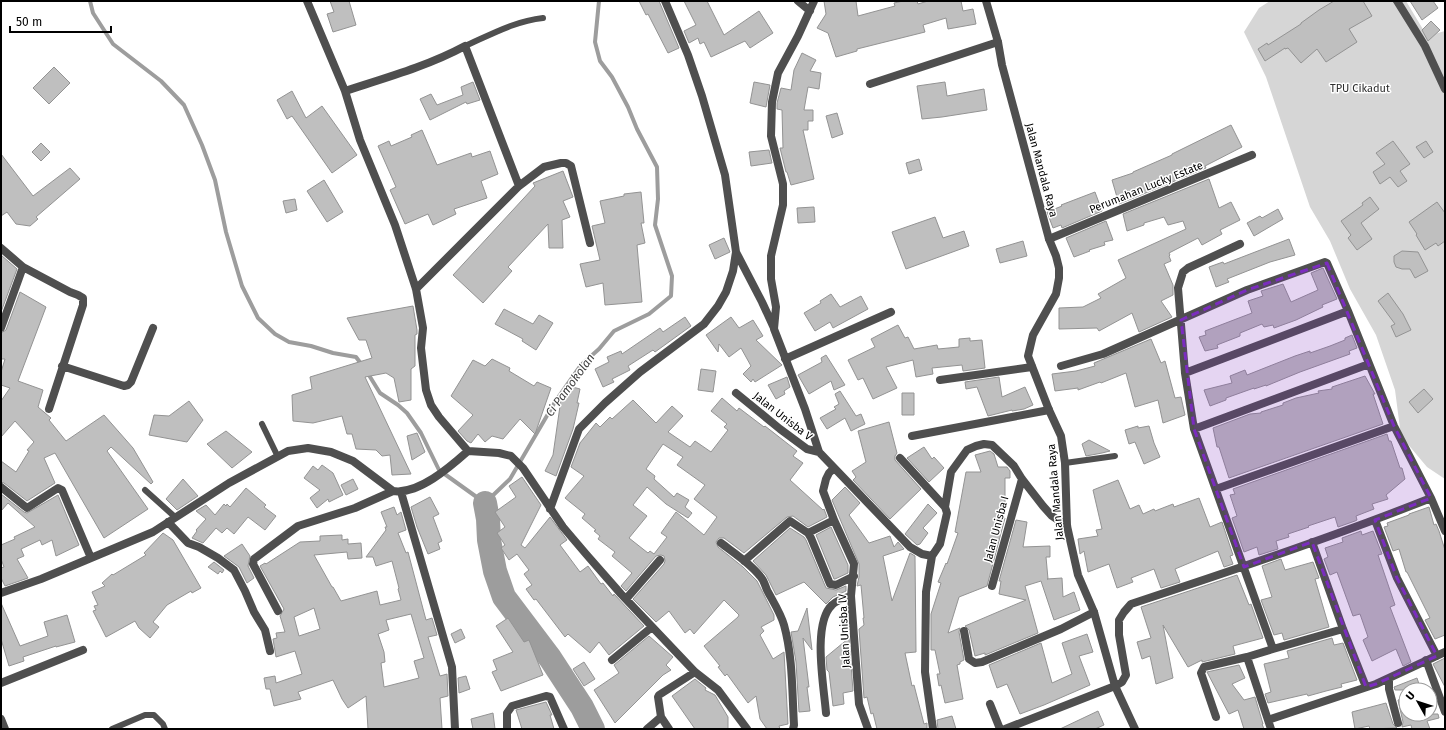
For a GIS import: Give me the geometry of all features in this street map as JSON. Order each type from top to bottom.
[{"type":"street","points":[[307,1],[345,92],[360,140],[395,225],[416,289],[423,328],[421,348],[426,390],[431,405],[439,417],[468,451]]},
{"type":"street","points":[[550,509],[579,429],[604,403],[640,372],[704,324],[718,306],[726,292],[733,271],[736,252],[723,168],[702,96],[688,55],[665,1]]},
{"type":"street","points":[[798,1],[810,11]]},
{"type":"street","points":[[774,329],[776,307],[771,279],[771,256],[783,205],[783,184],[771,136],[772,102],[778,73],[814,1]]},
{"type":"street","name":"Jalan Mandala Raya","points":[[986,1],[1049,238],[1056,256],[1059,278],[1056,294],[1033,335],[1028,356],[1061,436],[1065,463],[1067,526],[1078,575],[1094,612],[1115,686],[1135,729]]},
{"type":"street","points":[[1396,1],[1425,46],[1445,89]]},
{"type":"street","points":[[870,84],[998,42]]},
{"type":"street","points":[[345,92],[428,63],[465,46],[519,186]]},
{"type":"street","name":"Perumahan Lucky Estate","points":[[1049,238],[1252,156]]},
{"type":"street","points":[[416,289],[519,186],[544,167],[561,163],[566,163],[571,166],[590,242]]},
{"type":"street","points":[[1240,244],[1188,268],[1183,272],[1178,288],[1185,373],[1194,430],[1273,649]]},
{"type":"street","points":[[1,248],[23,267],[82,298],[83,306],[49,409]]},
{"type":"street","points":[[736,252],[774,329],[805,409],[819,452],[910,547],[922,554],[932,556]]},
{"type":"street","points":[[1061,366],[1103,354],[1247,290],[1325,262],[1327,263],[1348,312],[1394,426],[1431,498],[1445,531]]},
{"type":"street","points":[[1,328],[23,267]]},
{"type":"street","points":[[786,359],[891,312]]},
{"type":"street","points":[[1185,373],[1348,312]]},
{"type":"street","points":[[62,366],[124,386],[128,385],[131,382],[153,328]]},
{"type":"street","points":[[1194,430],[1369,364]]},
{"type":"street","points":[[940,380],[1032,367]]},
{"type":"street","name":"Jalan Unisba V","points":[[736,393],[807,449],[819,452]]},
{"type":"street","points":[[912,436],[1049,410]]},
{"type":"street","points":[[1216,489],[1394,426]]},
{"type":"street","points":[[945,507],[951,472],[967,450],[984,444],[992,445],[1014,466],[1022,479],[1052,516],[1067,526]]},
{"type":"street","points":[[1,593],[41,579],[153,532],[229,483],[288,451],[308,448],[331,452],[353,461],[397,492],[452,667],[456,729]]},
{"type":"street","points":[[278,611],[252,564],[254,559],[298,526],[356,508],[397,492],[414,489],[435,478],[468,451],[499,453],[511,456],[523,468],[563,527],[586,554],[695,672],[718,690],[747,729]]},
{"type":"street","points":[[900,458],[945,507],[947,513],[940,544],[932,556],[926,592],[925,672],[933,729]]},
{"type":"street","name":"Jalan Unisba lV","points":[[834,468],[826,478],[823,491],[834,520],[854,564],[851,596],[860,704],[868,729]]},
{"type":"street","name":"Jalan Unisba I","points":[[992,586],[1022,479]]},
{"type":"street","points":[[1,487],[28,508],[58,488],[62,490],[90,558]]},
{"type":"street","points":[[1005,729],[1122,682],[1126,675],[1118,635],[1119,620],[1131,604],[1244,567],[1375,520],[1431,498]]},
{"type":"street","points":[[172,519],[188,542],[218,558],[234,570],[254,612],[265,630],[270,651]]},
{"type":"street","points":[[808,533],[834,520]]},
{"type":"street","points":[[1375,520],[1397,578],[1436,656]]},
{"type":"street","points":[[744,561],[790,521],[808,533],[812,538],[830,584],[836,585],[854,576]]},
{"type":"street","points":[[1312,542],[1343,629],[1366,687]]},
{"type":"street","points":[[721,543],[753,568],[764,581],[766,589],[780,614],[784,625],[789,654],[793,729]]},
{"type":"street","points":[[626,599],[660,560]]},
{"type":"street","points":[[826,713],[820,643],[824,615],[832,605],[841,599],[851,596]]},
{"type":"street","points":[[964,631],[969,659],[975,663],[982,662],[1094,612]]},
{"type":"street","points":[[612,660],[652,627]]},
{"type":"street","points":[[1216,717],[1201,672],[1204,667],[1247,657],[1343,629]]},
{"type":"street","points":[[1,682],[83,650]]},
{"type":"street","points":[[1268,720],[1389,679],[1445,652]]},
{"type":"street","points":[[1247,657],[1271,729]]},
{"type":"street","points":[[1426,660],[1445,712]]},
{"type":"street","points":[[668,729],[661,717],[658,697],[695,672]]},
{"type":"street","points":[[1389,679],[1389,690],[1398,723]]},
{"type":"street","points":[[507,729],[507,713],[512,706],[546,696],[550,697],[564,729]]},
{"type":"street","points":[[990,704],[1000,729]]},
{"type":"street","points":[[647,729],[661,717]]},
{"type":"street","points":[[1,719],[5,729]]},
{"type":"lane","points":[[465,46],[512,26],[533,19],[543,18]]},
{"type":"lane","points":[[262,424],[278,457]]},
{"type":"lane","points":[[1065,463],[1115,456]]},
{"type":"lane","points":[[145,490],[172,519]]},
{"type":"lane","points":[[112,729],[145,715],[154,715],[163,724],[165,729]]},
{"type":"highlighted area","points":[[1327,263],[1394,426],[1431,498],[1375,520],[1397,578],[1437,656],[1376,684],[1366,687],[1312,542],[1244,567],[1194,429],[1181,320],[1247,290]]},
{"type":"green space","name":"TPU Cikadut","points":[[1270,1],[1406,1],[1427,36],[1445,31],[1445,479],[1427,467],[1401,436],[1395,390],[1376,335],[1350,289],[1330,241],[1310,207],[1266,77],[1244,32],[1259,8]]},
{"type":"building","points":[[330,1],[349,1],[356,25],[333,32],[327,14],[334,12]]},
{"type":"building","points":[[639,1],[659,1],[679,48],[668,53],[648,14],[646,15]]},
{"type":"building","points":[[684,1],[707,1],[724,35],[759,11],[773,33],[750,48],[745,41],[711,57],[704,42],[700,44],[698,38],[689,43],[684,31],[696,25]]},
{"type":"building","points":[[824,1],[856,1],[858,16],[895,6],[894,3],[903,1],[917,1],[918,4],[928,1],[961,1],[963,11],[973,9],[976,24],[948,29],[946,18],[923,25],[925,32],[857,49],[857,51],[836,57],[828,33],[817,28],[826,14]]},
{"type":"building","points":[[1334,1],[1363,1],[1372,16],[1349,29],[1357,42],[1326,62],[1317,49],[1301,63],[1288,48],[1285,48],[1265,61],[1258,49],[1267,43],[1268,45]]},
{"type":"building","points":[[1410,1],[1433,1],[1438,8],[1422,20]]},
{"type":"building","points":[[1431,21],[1440,30],[1428,41],[1422,30]]},
{"type":"building","points":[[802,53],[816,60],[810,71],[821,73],[819,89],[808,87],[804,110],[813,110],[813,121],[808,121],[808,130],[803,130],[814,179],[791,185],[780,148],[783,148],[782,110],[777,109],[777,103],[781,88],[791,90],[794,70]]},
{"type":"building","points":[[54,67],[70,83],[49,104],[33,88]]},
{"type":"building","points":[[473,82],[480,100],[467,104],[466,102],[430,120],[420,99],[431,94],[437,105],[463,95],[461,87]]},
{"type":"building","points":[[754,82],[770,85],[766,107],[750,103]]},
{"type":"building","points":[[945,82],[947,96],[984,89],[987,110],[922,119],[917,86]]},
{"type":"building","points":[[292,91],[306,118],[322,106],[357,155],[332,173],[292,116],[287,119],[277,100]]},
{"type":"building","points":[[837,113],[843,134],[832,138],[826,116]]},
{"type":"building","points":[[1231,125],[1242,147],[1205,166],[1206,168],[1119,204],[1112,180],[1133,173],[1172,155]]},
{"type":"building","points":[[422,130],[437,165],[471,153],[472,157],[490,151],[498,174],[481,181],[487,198],[454,209],[456,214],[433,225],[428,214],[405,224],[390,190],[396,187],[378,146],[389,141],[391,146],[412,137],[411,135]]},
{"type":"building","points":[[1393,141],[1410,164],[1400,171],[1407,181],[1398,187],[1390,177],[1380,184],[1373,172],[1385,164],[1376,153]]},
{"type":"building","points":[[1426,141],[1433,152],[1424,158],[1416,147]]},
{"type":"building","points":[[41,143],[50,152],[41,161],[32,152]]},
{"type":"building","points":[[769,150],[772,163],[751,166],[749,152]]},
{"type":"building","points":[[1,154],[33,196],[70,168],[80,179],[36,217],[38,219],[30,226],[16,224],[7,212],[1,216]]},
{"type":"building","points":[[919,159],[922,170],[909,174],[906,163]]},
{"type":"building","points":[[563,171],[573,197],[563,201],[570,217],[562,220],[563,248],[549,248],[548,224],[508,267],[512,271],[483,303],[453,275],[535,186],[533,183]]},
{"type":"building","points":[[1209,179],[1219,208],[1231,202],[1240,220],[1220,230],[1222,234],[1202,245],[1198,238],[1169,253],[1171,261],[1164,264],[1173,285],[1173,295],[1161,301],[1172,317],[1139,332],[1132,313],[1099,331],[1097,328],[1059,329],[1059,308],[1083,307],[1101,298],[1098,294],[1126,278],[1118,260],[1186,229],[1183,221],[1168,225],[1164,217],[1144,223],[1144,225],[1127,231],[1123,214]]},
{"type":"building","points":[[324,180],[343,212],[327,222],[307,191]]},
{"type":"building","points":[[641,192],[644,223],[641,223],[645,243],[637,245],[642,302],[605,305],[603,283],[586,287],[580,264],[600,260],[592,226],[605,223],[600,201],[624,196],[624,194]]},
{"type":"building","points":[[1095,192],[1102,211],[1062,228],[1061,225],[1053,228],[1047,212]]},
{"type":"building","points":[[1370,197],[1379,209],[1361,223],[1372,239],[1357,250],[1348,238],[1351,235],[1341,221],[1363,205],[1362,203]]},
{"type":"building","points":[[295,199],[297,210],[286,213],[283,201]]},
{"type":"building","points":[[1437,202],[1445,213],[1445,241],[1438,246],[1436,243],[1425,250],[1409,222]]},
{"type":"building","points":[[814,207],[815,222],[798,223],[797,208]]},
{"type":"building","points":[[1278,209],[1283,219],[1254,236],[1247,223],[1260,216],[1262,218]]},
{"type":"building","points":[[935,217],[943,238],[964,231],[969,246],[906,269],[892,232]]},
{"type":"building","points":[[1106,221],[1113,240],[1104,242],[1105,245],[1074,257],[1066,238]]},
{"type":"building","points":[[724,238],[730,252],[715,259],[709,245]]},
{"type":"building","points":[[1289,239],[1295,255],[1270,262],[1227,279],[1229,282],[1216,287],[1209,267],[1223,262],[1224,264]]},
{"type":"building","points":[[1023,241],[1027,256],[1000,263],[996,249]]},
{"type":"building","points":[[1402,251],[1418,252],[1428,271],[1415,278],[1410,269],[1396,267],[1394,256]]},
{"type":"building","points":[[1,255],[17,269],[1,312]]},
{"type":"building","points":[[1323,268],[1337,299],[1322,305],[1323,307],[1296,320],[1274,328],[1273,325],[1264,327],[1262,324],[1240,333],[1240,336],[1217,345],[1218,348],[1205,351],[1199,337],[1206,335],[1205,331],[1252,313],[1248,301],[1263,296],[1261,291],[1283,284],[1291,302],[1318,290],[1311,273]]},
{"type":"building","points":[[20,292],[46,307],[18,381],[43,390],[38,407],[51,418],[49,420],[66,441],[104,415],[133,448],[153,482],[151,484],[111,447],[107,451],[148,509],[104,538],[55,453],[44,458],[55,483],[27,501],[1,482],[1,461],[16,472],[29,451],[27,450],[34,442],[15,421],[1,437],[1,401],[10,388],[1,385],[1,372],[5,359],[1,359],[1,333],[6,330]]},
{"type":"building","points":[[1388,293],[1403,314],[1411,330],[1396,337],[1391,326],[1395,324],[1378,301]]},
{"type":"building","points":[[831,294],[840,307],[861,296],[868,309],[833,328],[830,322],[815,331],[804,313],[821,303],[820,301]]},
{"type":"building","points":[[413,306],[417,334],[415,335],[415,366],[411,369],[411,400],[399,402],[394,378],[386,373],[365,377],[411,474],[392,475],[390,455],[382,456],[376,450],[356,449],[352,434],[347,434],[342,416],[313,423],[293,421],[292,395],[312,389],[310,377],[372,358],[366,340],[359,340],[347,318]]},
{"type":"building","points":[[504,309],[533,324],[539,315],[553,323],[536,350],[522,341],[523,339],[495,324]]},
{"type":"building","points":[[685,317],[691,326],[655,352],[653,350],[628,366],[630,370],[612,379],[614,382],[603,387],[595,369],[609,362],[607,357],[621,351],[622,354],[660,328],[663,332]]},
{"type":"building","points":[[731,317],[739,328],[753,320],[763,336],[756,340],[782,365],[755,382],[753,379],[751,382],[743,374],[751,366],[741,348],[729,357],[719,344],[718,352],[706,335]]},
{"type":"building","points":[[898,325],[905,338],[908,337],[914,349],[937,345],[938,349],[959,347],[959,339],[970,338],[970,341],[982,340],[985,368],[963,371],[962,365],[932,368],[933,374],[916,377],[913,360],[886,367],[897,388],[873,399],[863,378],[858,380],[848,360],[875,347],[871,339]]},
{"type":"building","points":[[1352,335],[1357,348],[1349,351],[1350,354],[1266,386],[1254,388],[1226,398],[1226,400],[1210,406],[1204,390],[1232,383],[1230,376],[1245,370],[1247,375],[1295,356],[1310,351],[1310,353],[1330,346],[1345,340],[1345,338]]},
{"type":"building","points":[[1151,339],[1161,363],[1165,361],[1175,398],[1181,397],[1185,415],[1163,423],[1158,400],[1135,407],[1126,373],[1078,390],[1078,388],[1055,391],[1052,374],[1076,371],[1095,366],[1094,363]]},
{"type":"building","points":[[826,355],[845,385],[834,390],[831,381],[809,394],[798,375],[822,362],[821,358]]},
{"type":"building","points":[[492,359],[510,368],[509,371],[534,386],[537,382],[551,388],[535,434],[520,419],[503,439],[492,436],[485,442],[478,434],[471,443],[467,441],[458,431],[473,415],[451,396],[473,360],[485,366]]},
{"type":"building","points":[[701,369],[716,371],[713,392],[698,390]]},
{"type":"building","points":[[1365,376],[1375,394],[1373,394],[1383,424],[1229,478],[1219,447],[1217,447],[1213,428],[1250,414],[1261,413],[1283,405],[1283,403],[1296,398],[1319,393],[1318,391],[1332,389],[1332,387]]},
{"type":"building","points":[[787,377],[790,387],[784,391],[785,394],[776,399],[768,385]]},
{"type":"building","points":[[999,377],[1002,397],[1025,387],[1033,405],[1024,409],[1012,410],[988,416],[977,387],[966,389],[965,382]]},
{"type":"building","points":[[569,386],[580,389],[577,403],[579,403],[573,429],[556,476],[545,471],[553,455],[561,399]]},
{"type":"building","points":[[1424,389],[1433,399],[1418,413],[1409,402]]},
{"type":"building","points":[[840,391],[856,416],[861,414],[865,424],[851,431],[845,418],[827,429],[820,418],[836,409],[834,407],[839,404],[835,394]]},
{"type":"building","points":[[902,393],[914,393],[914,415],[902,415]]},
{"type":"building","points":[[722,398],[737,411],[739,408],[797,451],[793,456],[803,463],[790,480],[823,510],[824,509],[827,517],[808,527],[793,516],[787,517],[744,553],[724,538],[719,538],[716,542],[718,547],[743,567],[757,581],[774,615],[774,620],[761,627],[764,631],[760,635],[773,659],[784,652],[788,724],[779,726],[780,729],[767,729],[760,719],[756,696],[748,703],[727,674],[725,676],[718,667],[720,666],[704,646],[739,615],[724,600],[694,634],[690,629],[685,633],[669,611],[656,622],[633,599],[664,564],[664,556],[656,556],[626,591],[621,586],[632,573],[612,556],[615,552],[598,539],[600,536],[594,531],[596,530],[582,518],[585,514],[565,498],[584,476],[571,467],[580,443],[596,423],[600,427],[610,417],[612,419],[633,400],[656,423],[672,406],[683,416],[668,432],[690,447],[695,441],[711,452],[728,430],[724,427],[727,424],[711,411]],"holes":[[[663,444],[683,457],[677,465],[705,485],[694,499],[717,517],[704,535],[676,512],[661,533],[667,537],[654,554],[650,551],[648,553],[629,538],[647,516],[633,505],[647,487],[666,504],[688,518],[692,513],[685,507],[689,500],[677,493],[674,497],[654,479],[655,476],[646,469]]]},
{"type":"building","points":[[189,401],[203,420],[187,442],[149,435],[154,415],[169,416]]},
{"type":"building","points":[[889,422],[897,453],[895,460],[921,489],[890,519],[853,480],[856,477],[852,471],[866,462],[858,431]]},
{"type":"building","points":[[1138,426],[1138,428],[1149,426],[1160,457],[1144,464],[1135,442],[1129,444],[1125,430]]},
{"type":"building","points":[[226,431],[252,452],[232,468],[207,444]]},
{"type":"building","points":[[417,433],[425,452],[412,460],[407,436]]},
{"type":"building","points":[[1387,434],[1389,441],[1391,441],[1400,468],[1402,468],[1405,479],[1386,495],[1388,499],[1372,504],[1374,509],[1356,516],[1357,520],[1355,521],[1338,527],[1335,517],[1288,534],[1289,537],[1276,541],[1278,549],[1259,555],[1257,547],[1244,552],[1232,518],[1237,516],[1230,495],[1235,494],[1233,489]]},
{"type":"building","points":[[1089,440],[1110,451],[1086,456],[1082,444]]},
{"type":"building","points":[[924,447],[932,459],[934,457],[944,468],[929,482],[907,458]]},
{"type":"building","points":[[990,451],[994,454],[998,467],[1007,467],[1010,471],[1010,478],[1005,478],[1006,503],[1003,518],[1005,518],[987,586],[959,597],[948,633],[960,628],[959,632],[964,660],[957,665],[963,699],[945,703],[941,685],[939,686],[937,674],[940,674],[935,650],[931,650],[931,614],[941,583],[938,582],[946,563],[947,564],[958,533],[955,532],[966,472],[981,472],[975,455]]},
{"type":"building","points":[[322,465],[333,473],[343,495],[329,502],[328,499],[317,508],[310,498],[320,490],[304,478],[313,466],[318,470]]},
{"type":"building","points":[[522,477],[541,505],[521,545],[525,548],[550,517],[567,540],[560,545],[580,572],[588,566],[601,584],[603,583],[613,596],[614,594],[644,626],[609,655],[599,642],[590,653],[568,634],[565,637],[536,599],[534,600],[526,589],[532,585],[524,574],[529,570],[517,554],[509,560],[501,548],[505,545],[497,533],[505,527],[495,512],[516,497],[509,486]]},
{"type":"building","points":[[183,479],[198,496],[177,510],[166,499]]},
{"type":"building","points":[[353,479],[358,489],[346,495],[341,485]]},
{"type":"building","points":[[1118,480],[1130,509],[1139,505],[1143,514],[1154,509],[1155,511],[1173,504],[1174,507],[1199,498],[1210,527],[1222,522],[1233,555],[1230,556],[1233,564],[1224,567],[1218,551],[1175,569],[1180,582],[1161,588],[1154,569],[1131,578],[1133,582],[1117,588],[1109,564],[1088,572],[1084,551],[1080,554],[1078,539],[1098,536],[1096,530],[1102,529],[1093,490]]},
{"type":"building","points":[[845,487],[860,503],[849,515],[869,543],[890,536],[894,547],[898,542],[904,549],[883,556],[892,601],[910,553],[915,556],[916,652],[905,653],[912,686],[914,685],[924,724],[927,723],[927,729],[877,729],[873,713],[871,714],[867,697],[864,698],[859,629],[864,625],[864,618],[861,585],[857,586],[859,564],[832,500]]},
{"type":"building","points":[[246,488],[266,505],[264,507],[276,516],[265,530],[248,517],[234,534],[227,528],[222,533],[216,528],[203,543],[192,538],[197,531],[196,530],[206,519],[196,511],[206,505],[215,515],[224,504],[226,506],[227,504],[230,507]]},
{"type":"building","points":[[1,494],[27,513],[58,495],[79,545],[56,556],[52,540],[42,545],[40,540],[21,549],[24,556],[17,559],[28,578],[5,586],[1,578],[1,568],[4,567],[1,559],[1,545],[15,539],[14,537],[35,527],[8,503],[1,511]]},
{"type":"building","points":[[430,497],[439,514],[433,517],[442,541],[438,543],[440,549],[428,554],[411,507]]},
{"type":"building","points":[[928,504],[937,513],[923,528],[928,533],[920,544],[917,545],[905,534]]},
{"type":"building","points":[[394,507],[397,515],[401,512],[406,530],[398,533],[406,553],[408,552],[426,620],[432,618],[437,635],[428,637],[440,676],[447,674],[448,696],[440,698],[442,729],[368,729],[366,696],[348,708],[333,680],[298,692],[301,699],[274,706],[270,689],[266,689],[264,678],[275,676],[276,683],[302,674],[295,651],[276,657],[273,639],[277,638],[276,633],[285,632],[280,616],[284,609],[260,566],[265,563],[266,564],[300,542],[320,541],[320,536],[342,535],[342,540],[348,539],[348,544],[361,543],[362,558],[348,559],[347,552],[314,555],[341,601],[377,591],[380,605],[401,600],[392,561],[376,566],[373,557],[366,557],[386,530],[385,527],[387,527],[381,512]],"holes":[[[314,608],[320,629],[299,636],[294,617]],[[411,614],[424,658],[414,661],[419,678],[384,687],[381,663],[385,662],[384,652],[378,634],[389,630],[386,620]]]},
{"type":"building","points":[[1429,507],[1434,525],[1436,524],[1445,550],[1445,635],[1435,639],[1425,620],[1430,618],[1406,572],[1399,549],[1393,551],[1384,527],[1388,526],[1387,523]]},
{"type":"building","points":[[1016,520],[1027,522],[1023,547],[1050,546],[1050,557],[1046,557],[1048,579],[1062,578],[1063,597],[1074,592],[1080,610],[1054,620],[1041,581],[1025,586],[1038,633],[985,655],[985,653],[975,656],[969,630],[965,626],[1026,600],[999,594],[1001,581],[999,581]]},
{"type":"building","points":[[831,527],[848,565],[848,573],[835,579],[816,535]]},
{"type":"building","points":[[790,528],[806,540],[826,588],[836,590],[846,586],[846,591],[833,597],[826,604],[804,582],[776,595],[766,575],[753,561]]},
{"type":"building","points":[[1361,531],[1362,535],[1373,531],[1382,554],[1378,555],[1395,605],[1390,607],[1411,662],[1403,666],[1396,649],[1372,661],[1363,640],[1368,637],[1360,614],[1353,616],[1337,572],[1330,575],[1324,559],[1328,557],[1325,548],[1343,542],[1342,538]]},
{"type":"building","points":[[163,533],[173,540],[201,588],[192,593],[191,591],[167,605],[153,622],[159,627],[150,638],[139,628],[135,621],[106,637],[93,611],[96,610],[94,606],[98,605],[92,592],[105,586],[102,583],[112,574],[113,575],[146,555],[144,553]]},
{"type":"building","points":[[242,544],[250,556],[248,566],[254,578],[247,583],[239,567],[224,556]]},
{"type":"building","points":[[1281,559],[1285,570],[1313,562],[1319,578],[1315,579],[1329,627],[1284,640],[1282,633],[1274,635],[1261,600],[1272,597],[1262,566]]},
{"type":"building","points":[[214,562],[224,570],[222,573],[220,571],[218,574],[208,567]]},
{"type":"building","points":[[1237,575],[1249,605],[1251,604],[1263,638],[1233,646],[1235,654],[1202,662],[1202,660],[1188,667],[1163,625],[1173,678],[1156,684],[1150,656],[1142,659],[1137,642],[1151,638],[1141,607]]},
{"type":"building","points":[[1,603],[20,646],[48,636],[44,622],[67,615],[75,642],[56,646],[23,657],[24,661],[9,666],[1,639]]},
{"type":"building","points":[[807,608],[812,650],[803,638],[809,687],[807,687],[810,711],[799,712],[796,662],[791,632],[798,631]]},
{"type":"building","points":[[508,618],[524,642],[529,640],[543,675],[501,691],[492,672],[497,670],[493,660],[513,652],[496,626]]},
{"type":"building","points":[[461,629],[465,638],[455,643],[451,634]]},
{"type":"building","points":[[1087,634],[1093,652],[1079,656],[1090,685],[1020,714],[1007,684],[997,688],[989,665],[1041,643],[1052,683],[1072,674],[1062,643]]},
{"type":"building","points":[[649,636],[673,657],[666,665],[671,670],[663,675],[615,723],[594,690],[619,673],[614,665]]},
{"type":"building","points":[[849,638],[853,691],[843,693],[844,704],[833,706],[826,657]]},
{"type":"building","points":[[1332,638],[1334,645],[1343,643],[1357,680],[1341,684],[1342,687],[1308,696],[1307,694],[1268,703],[1265,694],[1271,692],[1264,664],[1289,658],[1287,651]]},
{"type":"building","points":[[1445,658],[1445,687],[1433,664]]},
{"type":"building","points":[[584,662],[595,679],[584,686],[573,669]]},
{"type":"building","points":[[1239,665],[1245,678],[1232,684],[1244,700],[1255,697],[1264,729],[1244,729],[1238,710],[1229,714],[1207,672]]},
{"type":"building","points":[[466,676],[470,689],[459,693],[458,678]]},
{"type":"building","points":[[1417,678],[1418,682],[1407,682]]},
{"type":"building","points":[[695,679],[706,688],[705,690],[715,695],[728,717],[728,729],[695,729],[672,696]]},
{"type":"building","points":[[1398,685],[1398,690],[1395,690],[1394,687]]},
{"type":"building","points":[[546,702],[552,715],[550,715],[554,729],[522,729],[516,710]]},
{"type":"building","points":[[1386,703],[1393,724],[1397,728],[1370,729],[1369,726],[1355,729],[1352,712]]},
{"type":"building","points":[[1098,711],[1104,725],[1095,729],[1060,729]]},
{"type":"building","points":[[493,713],[495,729],[473,729],[471,719]]},
{"type":"building","points":[[952,716],[956,729],[938,729],[937,720]]},
{"type":"building","points":[[1403,722],[1427,722],[1430,729],[1412,729],[1411,725],[1402,727]]},
{"type":"waterway","points":[[90,1],[93,13],[113,44],[161,81],[184,105],[202,145],[215,180],[226,232],[242,286],[258,318],[275,334],[289,342],[356,357],[362,365]]},
{"type":"waterway","name":"Ci Pamokolan","points":[[367,372],[380,393],[407,413],[421,433],[439,470],[485,503],[510,479],[555,402],[581,365],[599,349],[614,331],[649,314],[671,296],[672,276],[655,225],[658,199],[657,167],[612,77],[600,61],[595,42],[599,1]]},
{"type":"waterway","name":"Ci Pamokolan","points":[[485,503],[488,519],[489,540],[495,571],[504,597],[550,658],[582,707],[593,729]]}]
